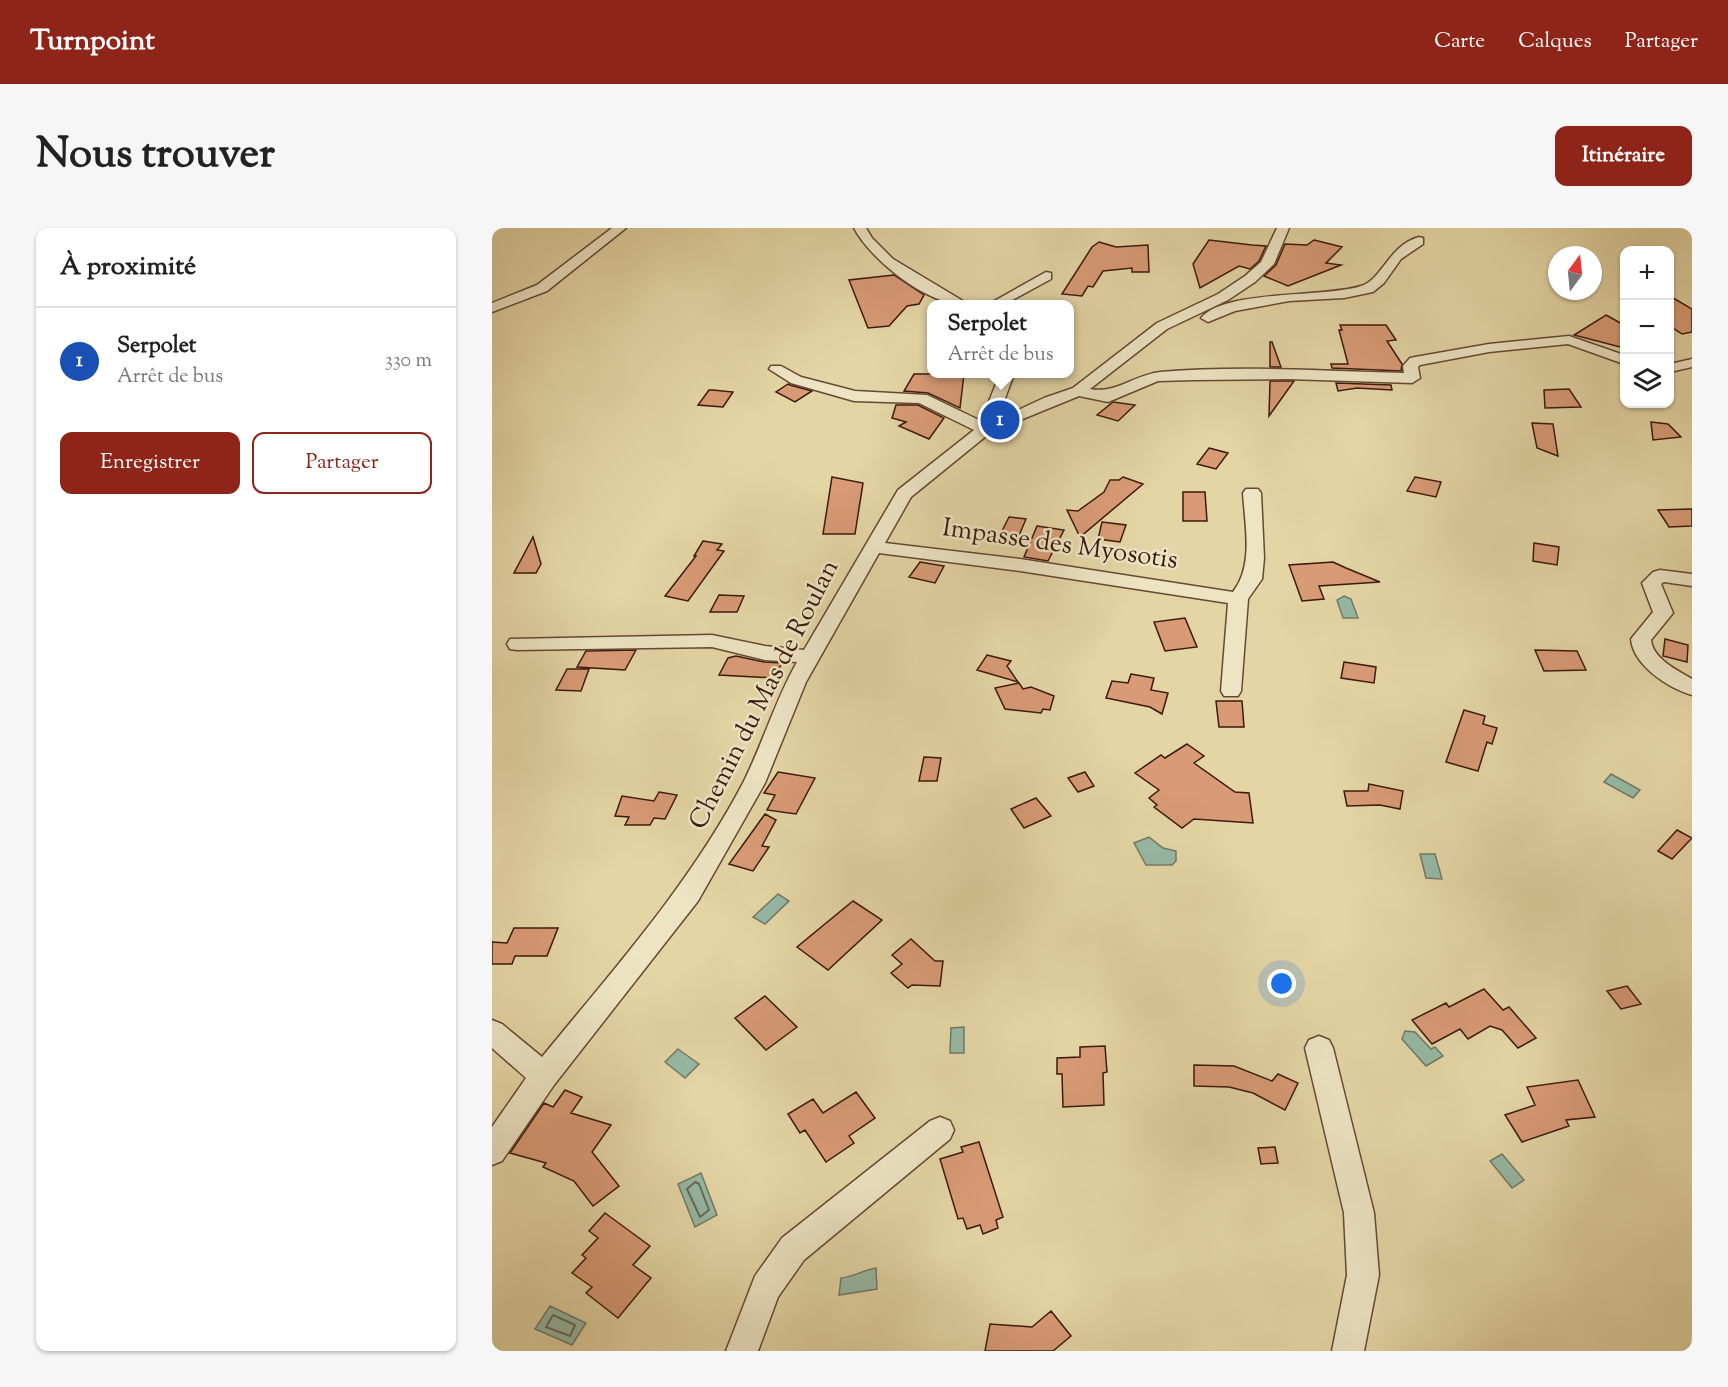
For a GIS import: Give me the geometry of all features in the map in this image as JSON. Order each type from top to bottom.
[{"type":"street","points":[[492,308],[542,288],[620,228]]},
{"type":"street","points":[[860,228],[865,241],[925,289],[951,300]]},
{"type":"street","name":"Chemin du Mas de Roulan","points":[[492,1151],[544,1076],[689,894],[754,783],[796,682],[904,494],[985,429],[1002,424],[1049,401],[1078,391],[1162,326],[1223,297],[1250,279],[1267,264],[1283,228]]},
{"type":"street","points":[[1162,326],[1203,320],[1231,308],[1289,297],[1344,294],[1368,289],[1379,280],[1396,256],[1419,241]]},
{"type":"street","points":[[1003,300],[1046,276]]},
{"type":"street","points":[[1078,391],[1108,397],[1134,384],[1157,377],[1194,375],[1412,378],[1410,366],[1415,361],[1489,348],[1569,340],[1620,359]]},
{"type":"street","points":[[1674,367],[1692,363]]},
{"type":"street","points":[[776,369],[796,380],[854,396],[922,398],[985,429],[1005,378]]},
{"type":"street","points":[[1231,691],[1238,599],[1253,579],[1255,558],[1251,493]]},
{"type":"street","name":"Impasse des Myosotis","points":[[873,547],[1020,565],[1238,599]]},
{"type":"street","points":[[1692,580],[1660,576],[1651,583],[1663,613],[1641,639],[1642,649],[1663,670],[1692,688]]},
{"type":"street","points":[[517,644],[712,641],[765,653],[810,657]]},
{"type":"street","points":[[492,1032],[544,1076]]},
{"type":"street","points":[[1319,1048],[1359,1213],[1363,1275],[1348,1351]]},
{"type":"street","points":[[742,1351],[766,1287],[793,1249],[940,1130]]},
{"type":"water","points":[[1344,596],[1351,599],[1358,618],[1343,618],[1337,600]]},
{"type":"water","points":[[1611,774],[1640,790],[1633,798],[1604,782]]},
{"type":"water","points":[[1149,837],[1163,848],[1176,851],[1176,861],[1172,865],[1146,865],[1134,843]]},
{"type":"water","points":[[1420,854],[1435,854],[1442,879],[1426,878]]},
{"type":"water","points":[[778,894],[789,901],[765,924],[753,917]]},
{"type":"water","points":[[964,1027],[964,1053],[950,1053],[951,1028]]},
{"type":"water","points":[[1405,1031],[1415,1032],[1431,1049],[1435,1047],[1443,1056],[1426,1066],[1402,1039]]},
{"type":"water","points":[[678,1049],[699,1064],[685,1078],[665,1062]]},
{"type":"water","points":[[1502,1154],[1524,1180],[1512,1188],[1490,1161]]},
{"type":"water","points":[[701,1173],[717,1215],[695,1227],[678,1184]]},
{"type":"water","points":[[876,1268],[877,1289],[839,1295],[841,1278]]},
{"type":"water","points":[[550,1306],[586,1323],[572,1345],[535,1329]]},
{"type":"building","points":[[1209,240],[1266,246],[1259,261],[1250,269],[1239,266],[1200,288],[1193,264]]},
{"type":"building","points":[[1314,240],[1342,247],[1326,263],[1341,265],[1288,286],[1264,276],[1276,265],[1285,244],[1307,245]]},
{"type":"building","points":[[1099,242],[1116,247],[1148,245],[1149,272],[1132,272],[1132,268],[1103,271],[1093,287],[1088,286],[1082,296],[1062,294],[1092,247]]},
{"type":"building","points":[[894,275],[924,295],[919,304],[907,306],[889,326],[868,328],[849,280]]},
{"type":"building","points":[[1674,298],[1692,309],[1692,332],[1682,334],[1674,329]]},
{"type":"building","points":[[1606,315],[1620,323],[1620,347],[1574,335]]},
{"type":"building","points":[[1340,325],[1386,325],[1396,340],[1387,341],[1402,364],[1401,371],[1332,368],[1331,364],[1348,364],[1339,330],[1342,330]]},
{"type":"building","points":[[1270,342],[1272,342],[1281,367],[1270,367]]},
{"type":"building","points":[[914,374],[927,374],[927,378],[964,378],[960,408],[928,393],[904,391]]},
{"type":"building","points":[[1270,381],[1294,381],[1269,416]]},
{"type":"building","points":[[1336,383],[1391,385],[1392,390],[1357,388],[1338,391]]},
{"type":"building","points":[[788,384],[812,391],[795,402],[776,392]]},
{"type":"building","points":[[1569,389],[1581,407],[1545,408],[1544,390]]},
{"type":"building","points":[[709,390],[733,392],[723,407],[698,405]]},
{"type":"building","points":[[1113,402],[1135,405],[1118,421],[1097,415]]},
{"type":"building","points":[[896,405],[918,405],[944,418],[929,439],[899,426],[906,422],[892,418]]},
{"type":"building","points":[[1651,422],[1668,424],[1681,437],[1653,440]]},
{"type":"building","points":[[1532,423],[1553,424],[1558,456],[1537,448]]},
{"type":"building","points":[[1209,448],[1228,453],[1216,469],[1197,464]]},
{"type":"building","points":[[832,477],[863,483],[855,534],[823,534]]},
{"type":"building","points":[[1123,477],[1143,484],[1080,537],[1067,510],[1078,511],[1104,492],[1110,480],[1119,480]]},
{"type":"building","points":[[1415,477],[1441,482],[1436,497],[1407,491]]},
{"type":"building","points":[[1183,492],[1205,492],[1207,521],[1183,521]]},
{"type":"building","points":[[1692,509],[1692,526],[1669,527],[1658,510]]},
{"type":"building","points":[[1009,517],[1026,519],[1018,538],[1000,535]]},
{"type":"building","points":[[1102,522],[1126,525],[1120,542],[1098,539]]},
{"type":"building","points":[[1037,526],[1064,530],[1048,561],[1024,557]]},
{"type":"building","points":[[533,537],[541,564],[536,573],[514,573]]},
{"type":"building","points":[[703,541],[722,544],[717,550],[724,551],[688,601],[665,596],[696,556],[694,556]]},
{"type":"building","points":[[1534,543],[1559,547],[1557,565],[1533,561]]},
{"type":"building","points":[[920,562],[944,566],[935,583],[909,577]]},
{"type":"building","points":[[1333,562],[1380,582],[1319,586],[1324,599],[1302,601],[1289,565]]},
{"type":"building","points":[[719,595],[744,596],[737,612],[710,612]]},
{"type":"building","points":[[1185,618],[1197,647],[1165,651],[1154,622]]},
{"type":"building","points":[[1665,639],[1688,645],[1687,662],[1663,656]]},
{"type":"building","points":[[636,650],[625,670],[577,667],[586,651]]},
{"type":"building","points":[[1535,650],[1577,651],[1586,670],[1544,671]]},
{"type":"building","points":[[987,655],[1011,661],[1007,666],[1018,682],[977,670]]},
{"type":"building","points":[[736,656],[782,663],[774,678],[719,675],[728,658]]},
{"type":"building","points":[[1344,662],[1376,667],[1374,683],[1341,678]]},
{"type":"building","points":[[567,669],[589,669],[581,691],[556,690]]},
{"type":"building","points":[[1131,674],[1154,678],[1151,690],[1168,693],[1162,714],[1150,707],[1106,698],[1112,681],[1128,683]]},
{"type":"building","points":[[1019,683],[1023,689],[1031,687],[1054,696],[1050,710],[1043,709],[1041,713],[1005,709],[995,688]]},
{"type":"building","points":[[1216,701],[1242,701],[1244,727],[1219,727]]},
{"type":"building","points":[[1464,710],[1485,716],[1483,724],[1497,728],[1492,744],[1487,742],[1478,771],[1446,762]]},
{"type":"building","points":[[1187,744],[1204,756],[1194,763],[1235,792],[1249,793],[1253,823],[1194,819],[1182,828],[1154,807],[1157,805],[1149,798],[1159,790],[1135,773],[1161,755],[1165,758]]},
{"type":"building","points":[[924,757],[941,758],[937,781],[919,781]]},
{"type":"building","points":[[778,772],[815,778],[796,814],[767,810],[775,795],[764,793]]},
{"type":"building","points":[[1085,772],[1094,786],[1078,792],[1068,778]]},
{"type":"building","points":[[1369,784],[1403,791],[1400,809],[1380,805],[1347,806],[1344,791],[1368,791]]},
{"type":"building","points":[[659,792],[677,795],[665,819],[654,818],[650,825],[625,825],[629,817],[615,816],[622,796],[654,801]]},
{"type":"building","points":[[1036,798],[1051,816],[1024,828],[1011,809]]},
{"type":"building","points":[[765,814],[776,820],[762,846],[769,847],[753,871],[729,864]]},
{"type":"building","points":[[1677,830],[1692,838],[1672,859],[1658,851]]},
{"type":"building","points":[[853,901],[882,920],[828,970],[797,947]]},
{"type":"building","points":[[514,928],[558,928],[547,956],[515,956],[512,964],[492,964],[492,942],[507,943]]},
{"type":"building","points":[[911,939],[935,961],[943,961],[940,986],[912,985],[908,988],[891,973],[902,964],[892,955]]},
{"type":"building","points":[[1627,986],[1641,1004],[1621,1009],[1607,991]]},
{"type":"building","points":[[1484,989],[1503,1010],[1509,1007],[1536,1038],[1518,1048],[1502,1030],[1490,1026],[1468,1039],[1460,1029],[1432,1044],[1412,1020],[1446,1003],[1449,1007]]},
{"type":"building","points":[[765,996],[797,1027],[766,1050],[735,1018]]},
{"type":"building","points":[[1105,1046],[1107,1072],[1103,1073],[1104,1105],[1063,1107],[1062,1074],[1057,1074],[1057,1058],[1080,1057],[1080,1047]]},
{"type":"building","points":[[1194,1065],[1234,1066],[1272,1081],[1278,1074],[1298,1083],[1285,1110],[1253,1093],[1229,1087],[1194,1086]]},
{"type":"building","points":[[1578,1080],[1595,1117],[1566,1120],[1569,1126],[1522,1142],[1505,1115],[1535,1105],[1527,1087]]},
{"type":"building","points":[[565,1090],[582,1097],[571,1113],[611,1125],[592,1152],[619,1186],[593,1206],[574,1181],[543,1167],[546,1163],[510,1153],[544,1103],[553,1107]]},
{"type":"building","points":[[856,1092],[875,1118],[849,1136],[854,1143],[826,1162],[805,1130],[800,1133],[788,1114],[813,1099],[823,1113]]},
{"type":"building","points":[[979,1142],[1003,1217],[996,1220],[998,1228],[983,1234],[980,1225],[967,1229],[963,1218],[958,1219],[940,1159],[963,1152],[961,1147]]},
{"type":"building","points":[[1275,1147],[1278,1163],[1261,1164],[1258,1148]]},
{"type":"building","points":[[605,1213],[650,1246],[633,1265],[651,1278],[618,1318],[586,1293],[592,1287],[572,1273],[586,1258],[582,1255],[598,1238],[589,1231]]},
{"type":"building","points":[[1051,1311],[1071,1336],[1053,1351],[985,1351],[990,1324],[1032,1327]]},
{"type":"place","name":"Serpolet","points":[[1000,420]]}]
